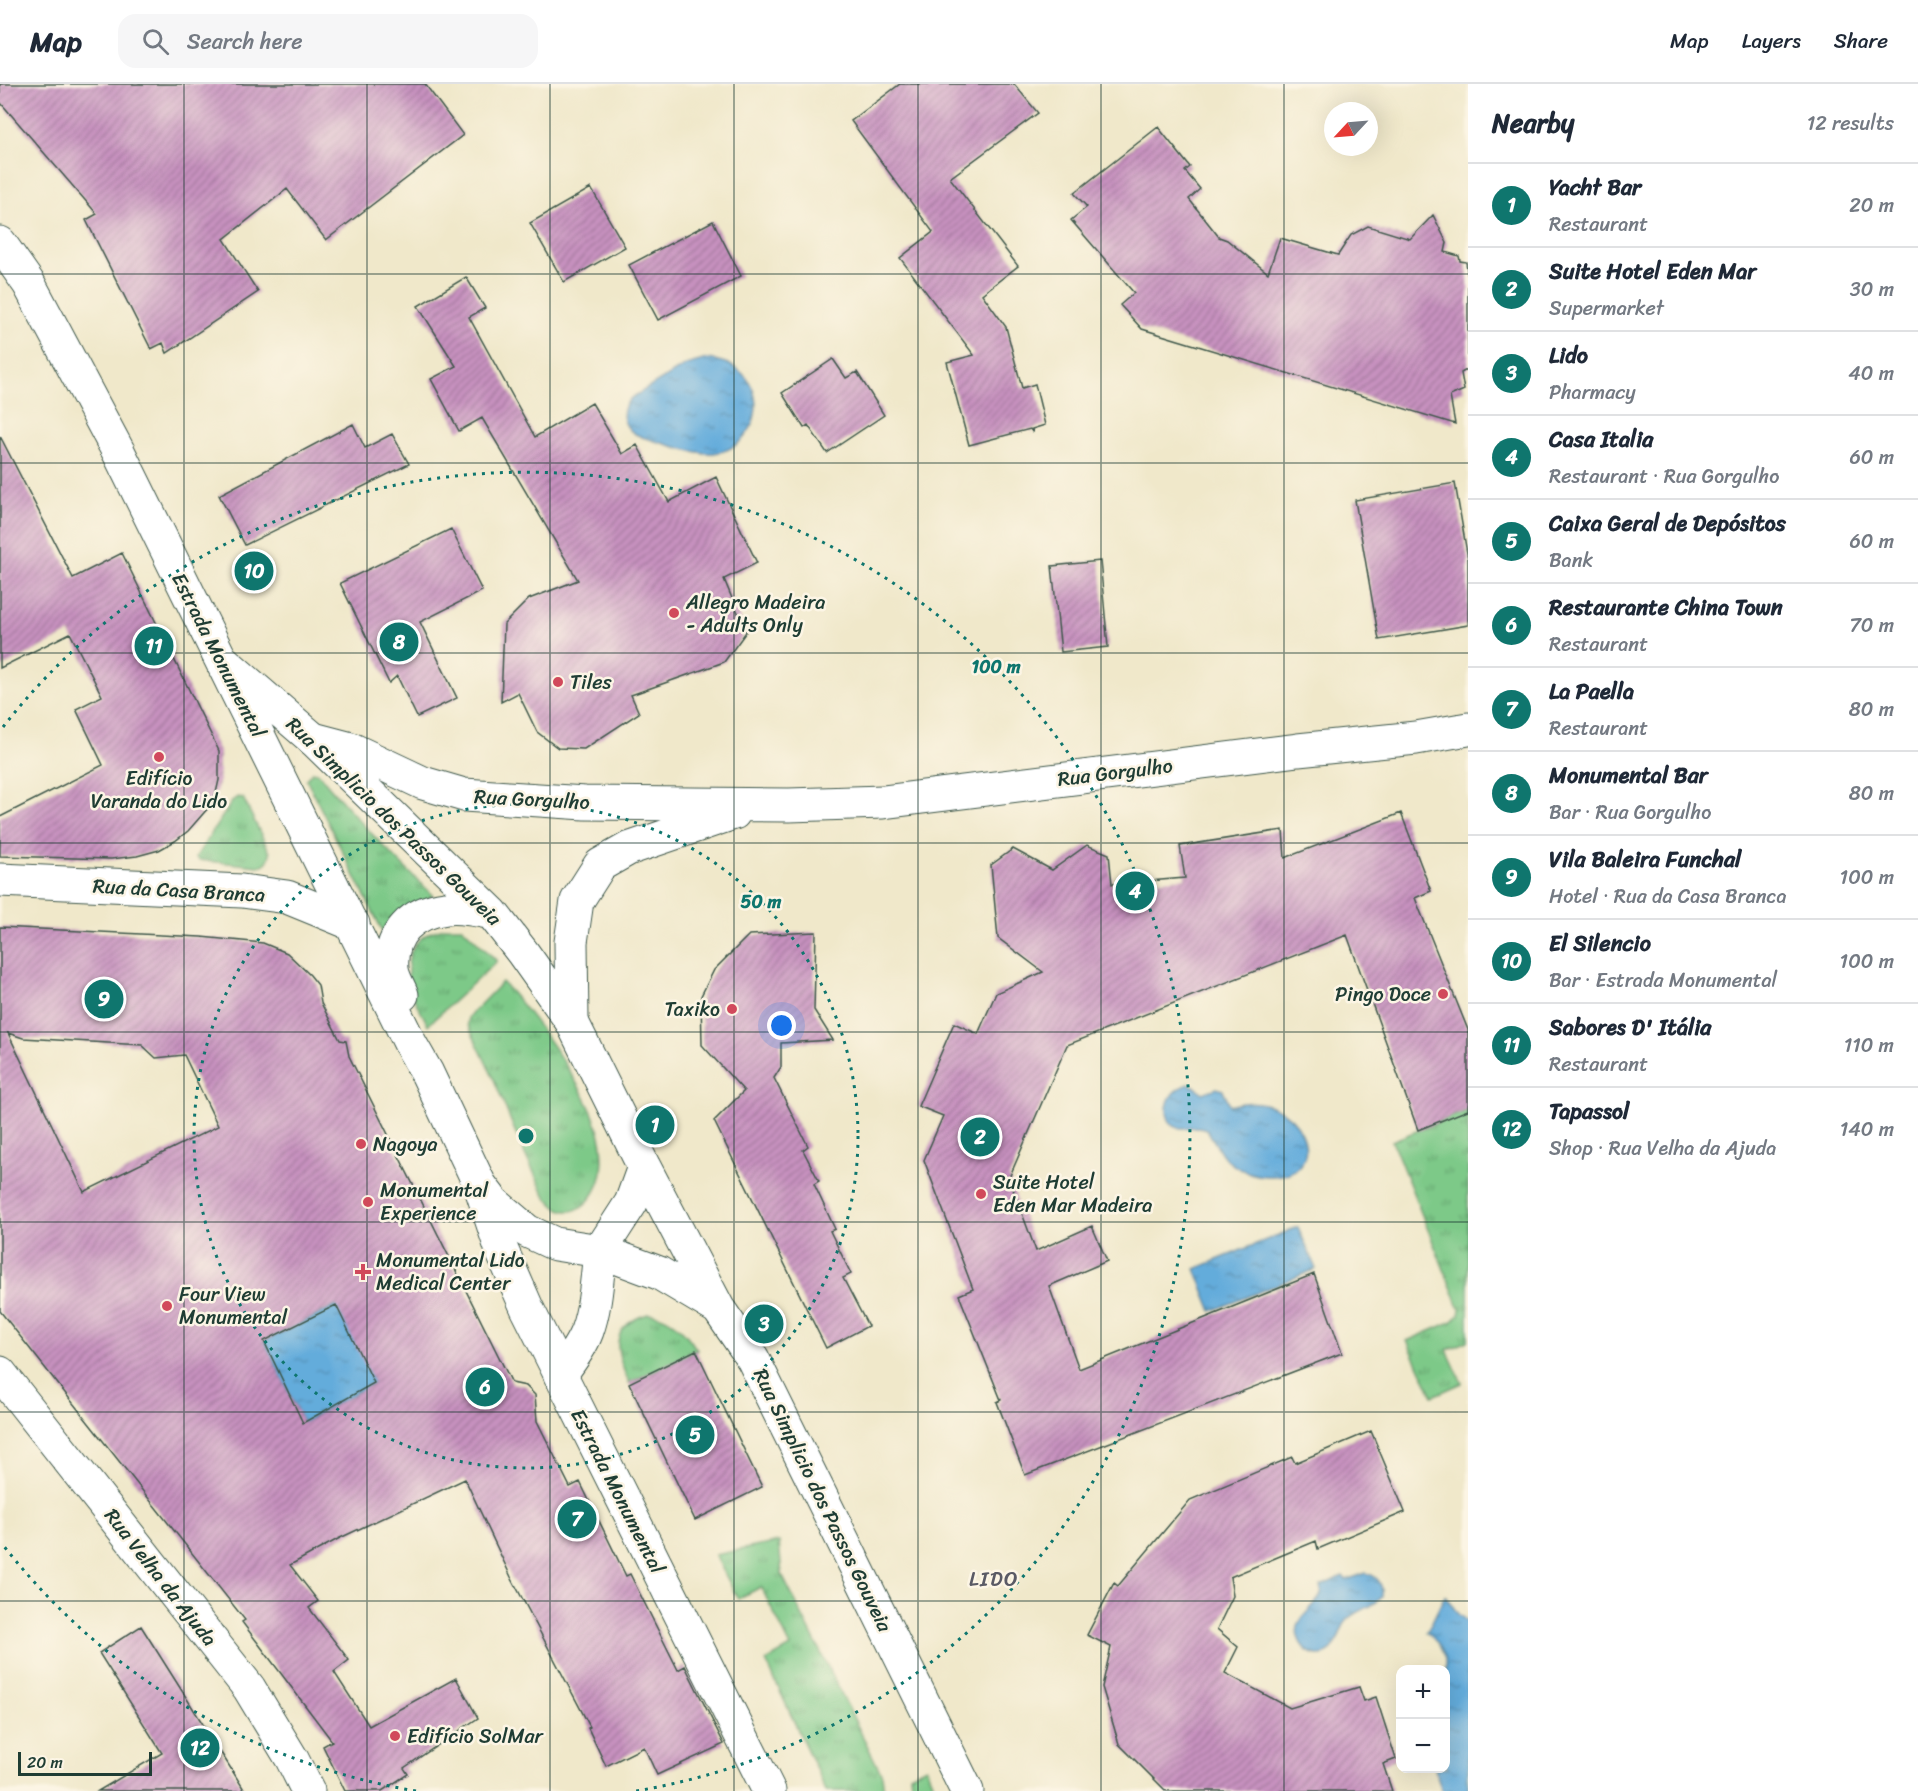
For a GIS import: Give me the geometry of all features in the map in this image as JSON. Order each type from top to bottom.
[{"type":"street","name":"Estrada Monumental","points":[[0,243],[35,295],[118,451],[223,661],[480,1185],[502,1251],[527,1308],[769,1791]]},
{"type":"street","name":"Rua Simplicio dos Passos Gouveia","points":[[223,661],[313,739],[492,914],[572,1022],[644,1167],[718,1308],[753,1359],[967,1791]]},
{"type":"street","name":"Rua Gorgulho","points":[[313,739],[351,749],[423,783],[464,795],[585,803],[761,804],[883,802],[1298,750],[1416,738],[1468,729]]},
{"type":"street","name":"Rua Gorgulho","points":[[572,1022],[571,942],[577,901],[600,865],[628,849],[761,804]]},
{"type":"street","name":"Rua da Casa Branca","points":[[0,880],[242,891],[287,897],[353,924]]},
{"type":"street","name":"Estrada Monumental","points":[[427,1073],[421,1040],[392,972],[392,948],[402,929],[422,914],[446,908],[465,908],[492,914]]},
{"type":"street","points":[[560,1375],[580,1347],[588,1329],[600,1251],[631,1203],[644,1167]]},
{"type":"street","name":"Estrada Monumental","points":[[480,1185],[493,1202],[527,1231],[555,1244],[600,1251],[659,1273],[718,1308]]},
{"type":"street","name":"Rua Velha da Ajuda","points":[[0,1373],[249,1689],[309,1791]]},
{"type":"green space","points":[[312,772],[318,773],[374,836],[433,895],[384,934],[306,779]]},
{"type":"green space","points":[[238,797],[243,798],[270,853],[268,860],[265,864],[258,866],[198,860],[196,857],[233,800]]},
{"type":"green space","points":[[449,927],[462,927],[497,961],[428,1025],[409,988],[409,960],[415,945],[425,935]]},
{"type":"green space","points":[[502,982],[537,1024],[568,1069],[588,1104],[599,1131],[603,1160],[600,1181],[590,1199],[574,1210],[566,1211],[557,1207],[543,1192],[468,1025],[468,1017]]},
{"type":"green space","points":[[1468,1110],[1468,1341],[1447,1350],[1462,1383],[1433,1396],[1407,1341],[1453,1321],[1459,1315],[1460,1309],[1392,1141]]},
{"type":"green space","points":[[648,1314],[663,1317],[677,1325],[697,1350],[629,1383],[620,1360],[618,1341],[626,1325]]},
{"type":"green space","points":[[779,1542],[782,1575],[882,1775],[884,1791],[826,1791],[766,1661],[791,1647],[761,1587],[738,1599],[715,1555]]},
{"type":"green space","points":[[926,1767],[936,1791],[912,1791],[910,1775]]},
{"type":"water","points":[[707,359],[730,365],[743,374],[752,386],[756,400],[755,415],[742,440],[730,449],[706,453],[642,437],[626,426],[624,409],[631,398],[686,365]]},
{"type":"water","points":[[1189,1084],[1203,1093],[1217,1088],[1223,1090],[1230,1106],[1255,1103],[1275,1108],[1291,1119],[1302,1133],[1305,1148],[1302,1162],[1290,1172],[1269,1176],[1252,1174],[1227,1160],[1206,1129],[1174,1126],[1169,1120],[1168,1103],[1176,1091]]},
{"type":"water","points":[[1298,1227],[1316,1269],[1212,1311],[1195,1269]]},
{"type":"water","points":[[344,1302],[374,1383],[303,1423],[264,1341]]},
{"type":"water","points":[[1366,1573],[1379,1581],[1382,1597],[1345,1623],[1336,1644],[1329,1652],[1317,1655],[1307,1651],[1298,1635],[1298,1626],[1318,1600],[1321,1586],[1343,1576],[1346,1580]]},
{"type":"water","points":[[1445,1595],[1458,1614],[1468,1622],[1468,1791],[1442,1791],[1436,1773],[1450,1773],[1450,1665],[1445,1665],[1445,1659],[1438,1644],[1427,1632]]},
{"type":"building","points":[[0,84],[425,84],[463,135],[326,240],[287,189],[224,239],[258,292],[167,353],[163,343],[151,349],[86,220],[97,214],[0,102]]},
{"type":"building","points":[[900,84],[1014,84],[1038,113],[950,178],[1018,266],[982,294],[1006,327],[1022,388],[1035,384],[1045,425],[1032,429],[1033,433],[1030,429],[969,445],[947,362],[974,355],[900,258],[933,232],[851,121]]},
{"type":"building","points":[[1158,127],[1190,167],[1185,171],[1200,189],[1189,199],[1219,237],[1227,240],[1268,273],[1280,238],[1338,255],[1351,235],[1368,226],[1410,239],[1433,215],[1447,243],[1445,252],[1459,256],[1460,261],[1466,262],[1468,278],[1468,369],[1461,373],[1464,390],[1450,396],[1455,424],[1142,329],[1120,305],[1134,293],[1071,220],[1087,207],[1074,193]]},
{"type":"building","points":[[591,188],[625,247],[564,282],[530,223]]},
{"type":"building","points":[[713,221],[741,276],[658,320],[629,265]]},
{"type":"building","points":[[466,277],[485,308],[469,317],[535,437],[592,403],[622,454],[637,445],[669,502],[716,477],[757,563],[724,579],[746,632],[724,662],[631,695],[639,713],[584,749],[558,748],[537,732],[518,693],[501,702],[504,624],[529,599],[578,580],[482,418],[459,431],[431,379],[456,366],[418,306]]},
{"type":"building","points":[[833,359],[846,378],[857,372],[884,415],[827,453],[808,425],[804,428],[782,393]]},
{"type":"building","points":[[353,424],[365,448],[392,434],[409,464],[245,545],[219,495]]},
{"type":"building","points":[[0,436],[73,578],[122,553],[219,751],[219,780],[209,807],[188,831],[159,850],[137,856],[111,859],[0,856],[0,817],[103,765],[76,709],[102,696],[70,633],[0,668]]},
{"type":"building","points":[[1455,483],[1468,559],[1468,625],[1379,640],[1355,500]]},
{"type":"building","points":[[451,529],[482,591],[420,622],[457,698],[417,717],[397,676],[389,683],[340,583]]},
{"type":"building","points":[[1100,561],[1108,647],[1061,652],[1052,566]]},
{"type":"building","points":[[1401,813],[1431,891],[1415,898],[1468,1030],[1468,1110],[1418,1130],[1347,935],[1067,1045],[1009,1178],[1036,1251],[1092,1226],[1107,1261],[1049,1286],[1079,1369],[1314,1274],[1342,1353],[1025,1475],[997,1402],[1001,1400],[959,1295],[973,1289],[924,1160],[943,1116],[918,1106],[954,1023],[978,1034],[996,993],[1043,972],[998,938],[991,865],[1013,849],[1052,870],[1087,845],[1109,854],[1112,884],[1185,878],[1180,846],[1283,830],[1285,858]]},
{"type":"building","name":"Four View Monumental","points":[[0,927],[201,937],[263,943],[287,953],[318,985],[321,1003],[340,1040],[346,1041],[349,1056],[512,1383],[526,1386],[535,1395],[537,1421],[570,1487],[580,1482],[626,1576],[630,1574],[678,1670],[685,1666],[724,1744],[657,1775],[644,1747],[606,1766],[588,1728],[590,1727],[511,1577],[465,1479],[338,1539],[290,1565],[318,1601],[309,1608],[349,1660],[334,1672],[369,1726],[456,1678],[478,1718],[404,1768],[408,1774],[382,1791],[345,1791],[323,1746],[332,1741],[242,1622],[245,1620],[0,1311]],"holes":[[[8,1033],[23,1038],[142,1045],[156,1058],[184,1055],[218,1126],[84,1192]],[[336,1305],[374,1383],[303,1423],[264,1341]]]},
{"type":"building","points":[[816,932],[814,1010],[833,1040],[781,1043],[781,1067],[774,1078],[808,1146],[803,1150],[819,1181],[814,1184],[835,1229],[830,1231],[851,1274],[843,1278],[868,1326],[826,1348],[714,1121],[744,1091],[702,1045],[701,996],[714,970],[749,935]]},
{"type":"building","points":[[696,1350],[762,1487],[695,1520],[629,1383]]},
{"type":"building","points":[[1371,1431],[1405,1512],[1318,1549],[1316,1541],[1230,1577],[1233,1596],[1217,1629],[1238,1647],[1225,1673],[1290,1708],[1359,1687],[1364,1701],[1376,1697],[1396,1759],[1383,1764],[1392,1791],[1166,1791],[1119,1744],[1102,1687],[1111,1647],[1087,1635],[1114,1583],[1118,1586],[1190,1500],[1292,1457],[1295,1463]]},
{"type":"building","points":[[141,1626],[245,1791],[98,1791],[162,1753],[99,1653]]},
{"type":"place","name":"El Silencio","points":[[254,571]]},
{"type":"place","name":"Allegro Madeira - Adults Only","points":[[674,613]]},
{"type":"place","name":"Monumental Bar","points":[[399,642]]},
{"type":"place","name":"Sabores D' Itália","points":[[154,646]]},
{"type":"place","name":"Tiles","points":[[558,682]]},
{"type":"place","name":"Edifício Varanda do Lido","points":[[159,757]]},
{"type":"place","name":"Casa Italia","points":[[1135,891]]},
{"type":"place","name":"Pingo Doce","points":[[1443,994]]},
{"type":"place","name":"Vila Baleira Funchal","points":[[104,999]]},
{"type":"place","name":"Taxiko","points":[[732,1009]]},
{"type":"place","name":"Yacht Bar","points":[[655,1125]]},
{"type":"place","name":"Suite Hotel Eden Mar","points":[[980,1137]]},
{"type":"place","name":"Nagoya","points":[[361,1144]]},
{"type":"place","name":"Suite Hotel Eden Mar Madeira","points":[[981,1194]]},
{"type":"place","name":"Monumental Experience","points":[[368,1202]]},
{"type":"place","name":"Monumental Lido Medical Center","points":[[363,1272]]},
{"type":"place","name":"Four View Monumental","points":[[167,1306]]},
{"type":"place","name":"Lido","points":[[764,1324]]},
{"type":"place","name":"Restaurante China Town","points":[[485,1387]]},
{"type":"place","name":"Caixa Geral de Depósitos","points":[[695,1435]]},
{"type":"place","name":"La Paella","points":[[577,1519]]},
{"type":"place","name":"Edifício SolMar","points":[[395,1736]]},
{"type":"place","name":"Tapassol","points":[[200,1748]]},
{"type":"district","name":"LIDO","points":[[994,1579]]}]
